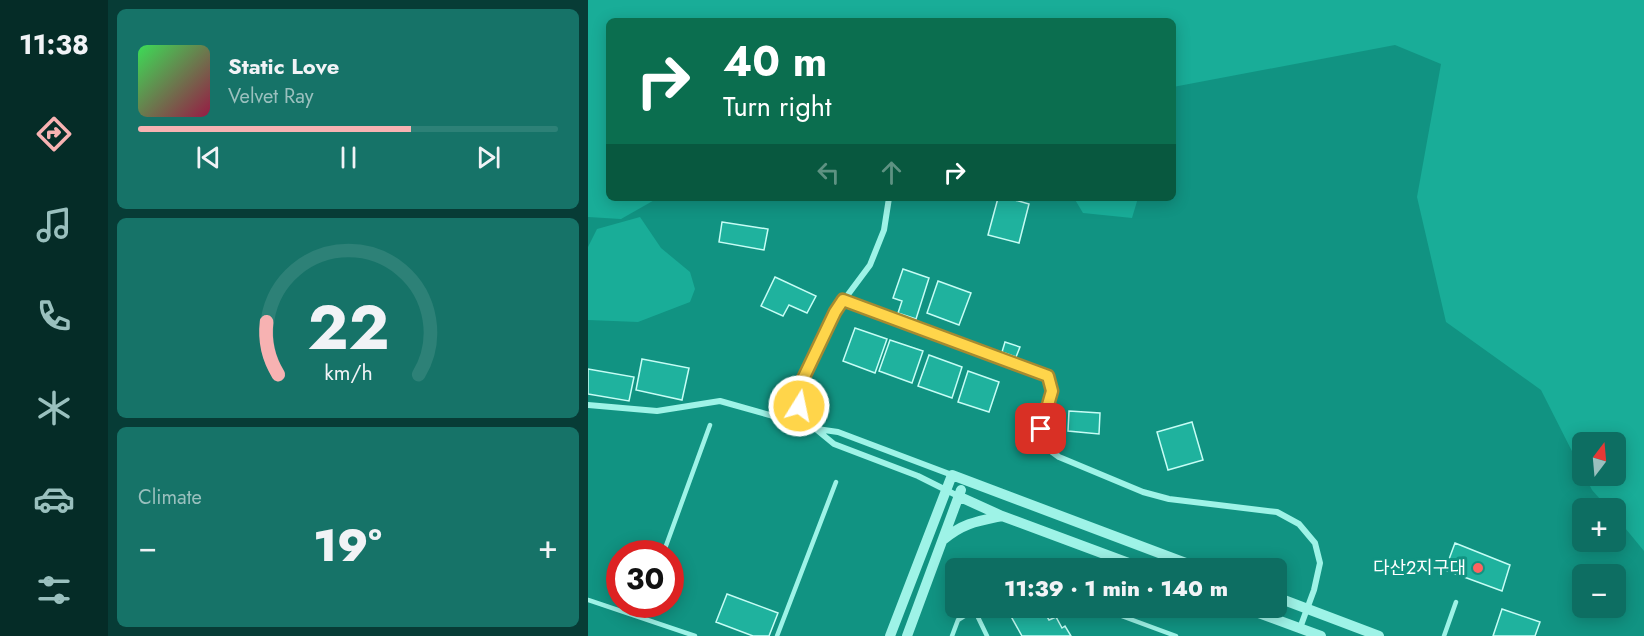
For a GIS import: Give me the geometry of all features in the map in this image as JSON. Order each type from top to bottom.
[{"type":"street","points":[[798,423],[803,379],[835,312],[870,265],[884,230],[889,201]]},
{"type":"street","points":[[843,300],[1048,376],[1052,391],[1041,429],[1044,446],[1059,457],[1143,492],[1169,499],[1277,512],[1299,524],[1315,543],[1320,563],[1314,590],[1299,632]]},
{"type":"street","points":[[588,405],[657,411],[720,401],[817,429],[838,432],[1172,558]]},
{"type":"street","points":[[817,429],[834,444],[918,476],[1002,516],[1115,558]]},
{"type":"street","points":[[890,636],[952,475]]},
{"type":"street","points":[[907,636],[964,480]]},
{"type":"street","points":[[941,542],[954,530],[972,522],[1002,516]]},
{"type":"street","points":[[1287,601],[1379,636]]},
{"type":"street","points":[[1268,618],[1299,632],[1321,636]]},
{"type":"lane","points":[[668,540],[710,425]]},
{"type":"lane","points":[[777,636],[836,482]]},
{"type":"lane","points":[[588,600],[606,606]]},
{"type":"lane","points":[[1444,636],[1456,602]]},
{"type":"lane","points":[[642,618],[695,636]]},
{"type":"lane","points":[[952,636],[961,618]]},
{"type":"lane","points":[[980,618],[987,636]]},
{"type":"lane","points":[[1127,618],[1176,636]]},
{"type":"green space","points":[[588,0],[1644,0],[1644,551],[1626,529],[1626,498],[1599,498],[1590,486],[1626,486],[1626,432],[1572,432],[1572,451],[1541,390],[1446,322],[1417,197],[1441,64],[1395,45],[1176,86],[1176,18],[606,18],[606,201],[653,201],[621,219],[588,217]]},
{"type":"green space","points":[[1076,201],[1137,201],[1132,218],[1083,213]]},
{"type":"green space","points":[[640,217],[661,248],[690,272],[695,289],[690,302],[638,322],[588,320],[588,247],[597,229]]},
{"type":"building","points":[[997,201],[1018,201],[1029,204],[1019,243],[988,235]]},
{"type":"building","points":[[722,222],[768,229],[764,250],[719,242]]},
{"type":"building","points":[[903,269],[929,278],[916,319],[898,313],[902,301],[893,298]]},
{"type":"building","points":[[775,277],[816,296],[807,313],[789,305],[783,316],[761,306]]},
{"type":"building","points":[[938,281],[971,293],[959,325],[927,313]]},
{"type":"building","points":[[855,328],[887,339],[875,373],[843,361]]},
{"type":"building","points":[[890,340],[923,351],[912,383],[879,371]]},
{"type":"building","points":[[1005,342],[1020,347],[1016,357],[1002,352]]},
{"type":"building","points":[[929,355],[962,367],[952,398],[918,386]]},
{"type":"building","points":[[642,359],[689,368],[682,400],[636,390]]},
{"type":"building","points":[[588,369],[634,377],[629,401],[588,394]]},
{"type":"building","points":[[968,371],[999,382],[989,412],[958,402]]},
{"type":"building","points":[[1069,411],[1100,413],[1099,434],[1068,431]]},
{"type":"building","points":[[1192,422],[1203,460],[1168,470],[1157,432]]},
{"type":"building","name":"다산2지구대","points":[[1455,543],[1510,565],[1502,591],[1445,570]]},
{"type":"building","points":[[727,594],[778,613],[769,636],[753,636],[716,622]]},
{"type":"building","points":[[1502,609],[1540,622],[1535,636],[1493,636]]},
{"type":"building","points":[[1012,618],[1048,618],[1049,620],[1057,618],[1062,628],[1065,626],[1071,636],[1022,636]]},
{"type":"place","name":"다산2지구대","points":[[1478,568]]},
{"type":"route","points":[[799,406],[803,379],[843,300],[1048,376],[1052,391],[1041,429]]}]
